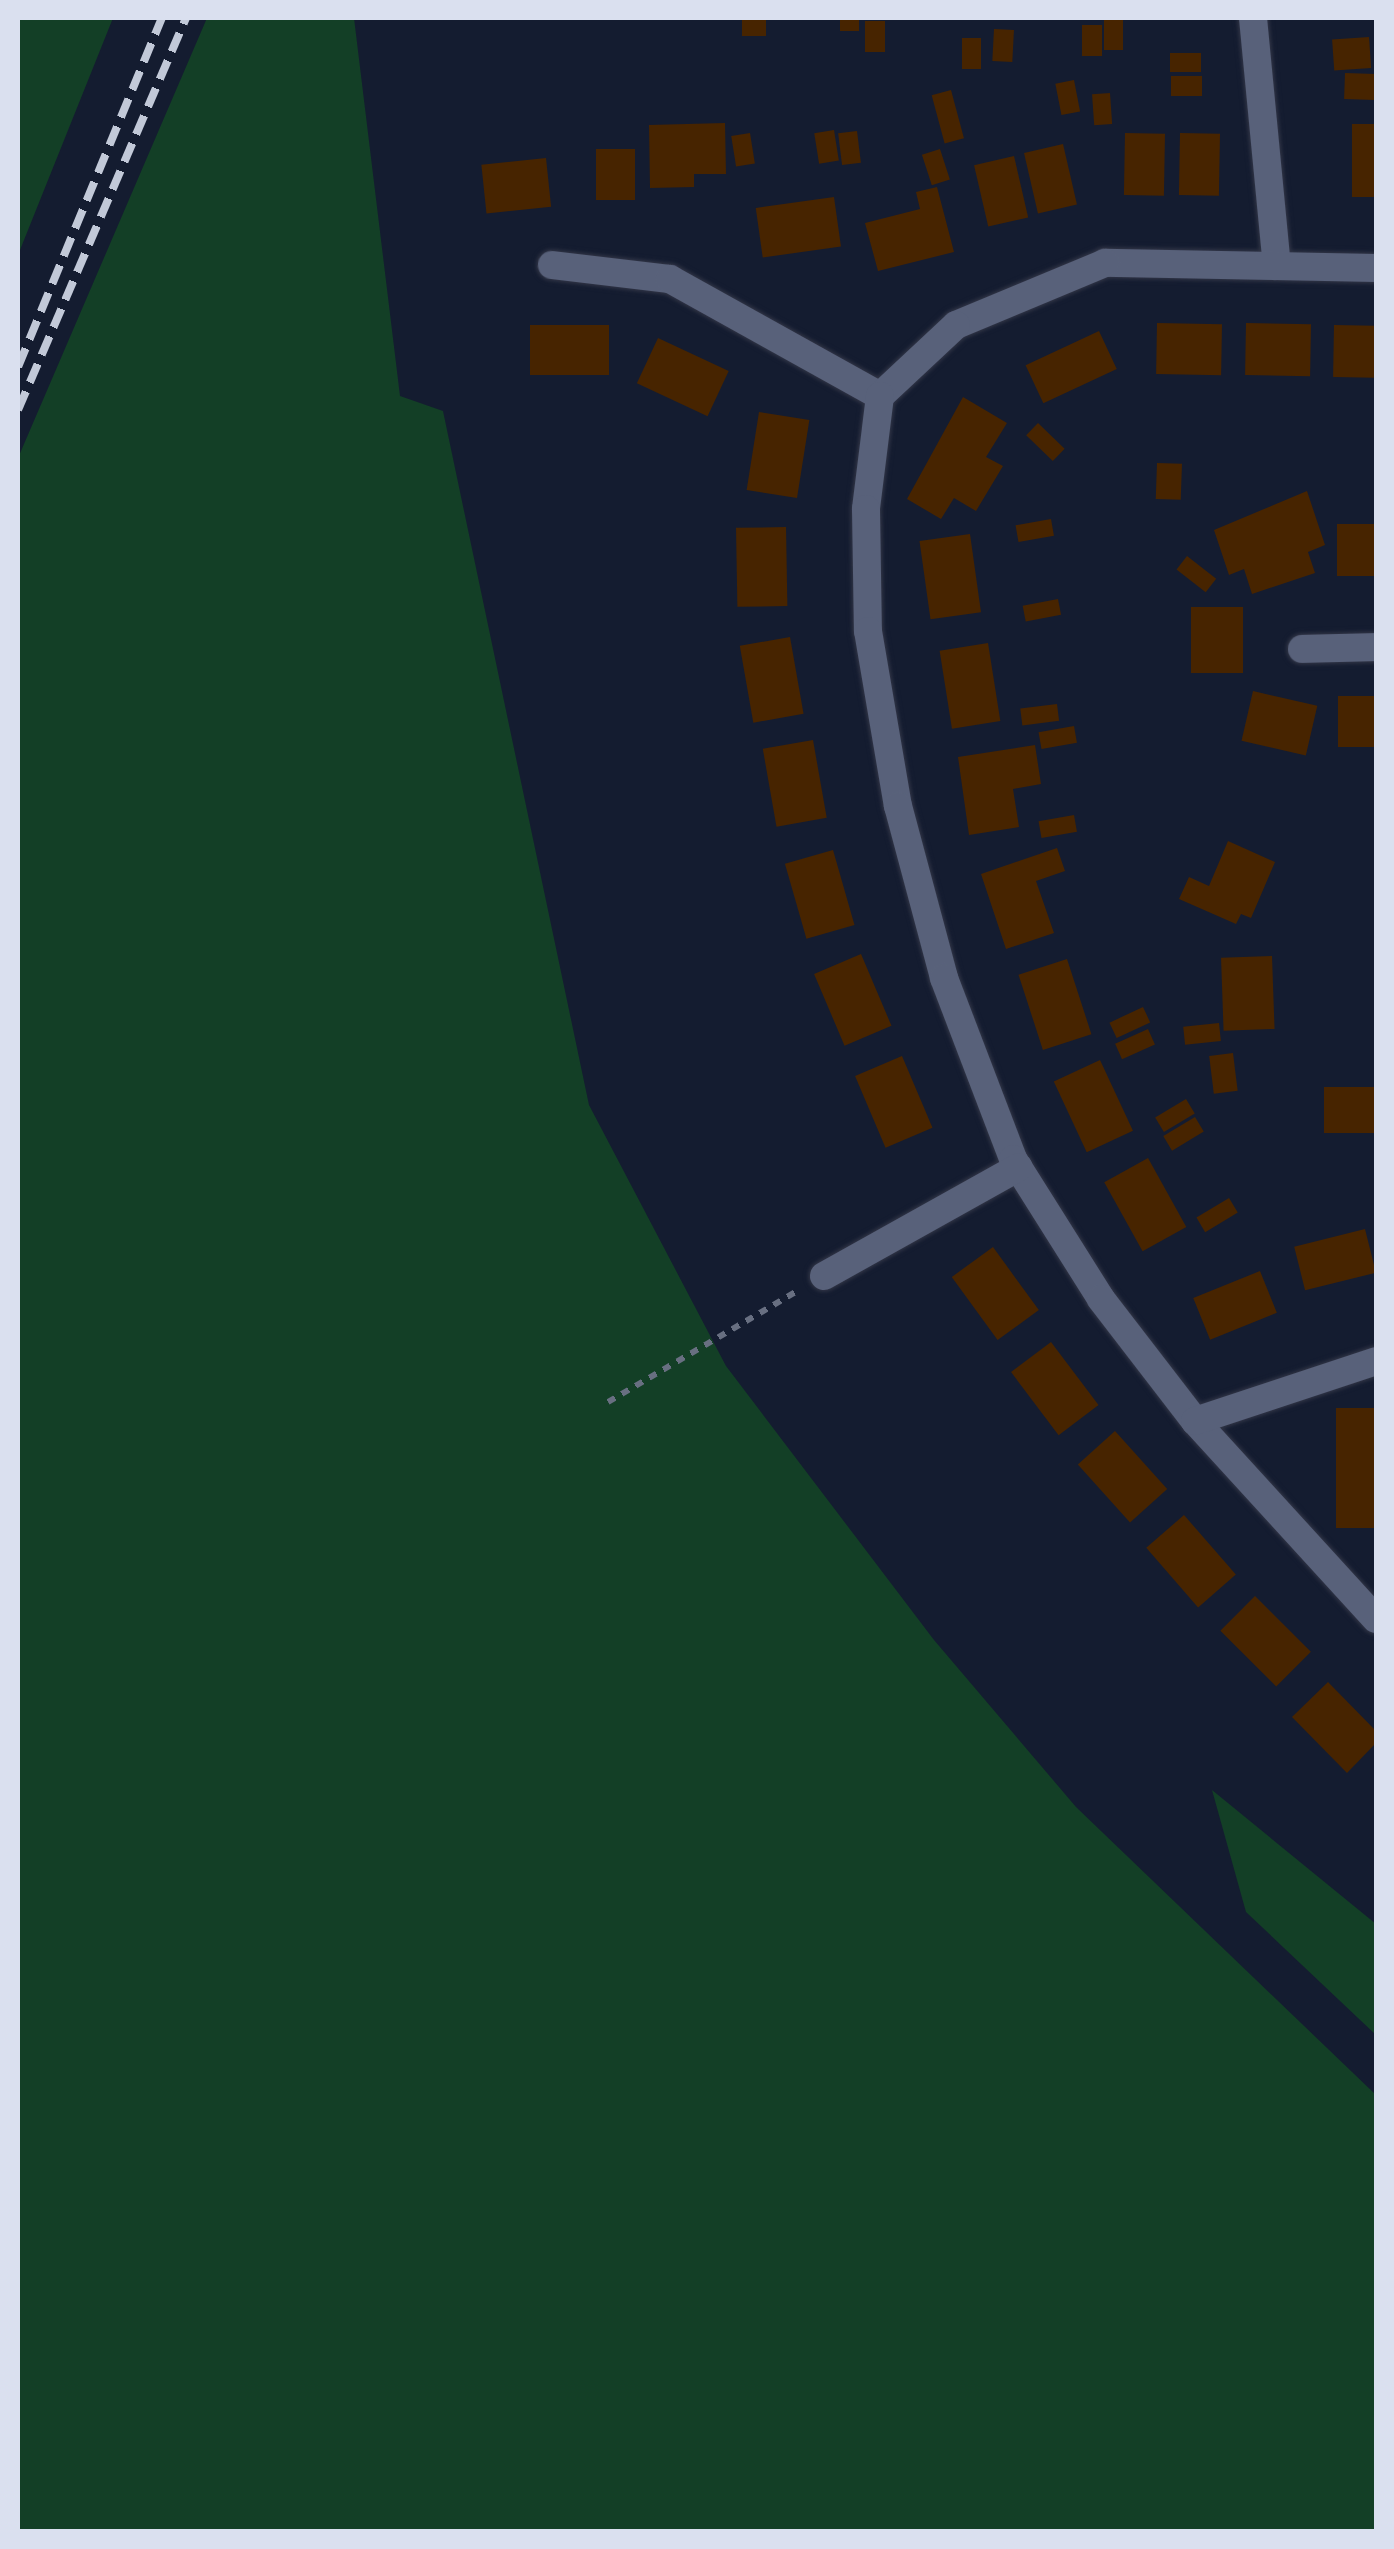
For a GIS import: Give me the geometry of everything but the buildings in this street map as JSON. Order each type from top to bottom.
[{"type":"street","points":[[1253,18],[1277,266]]},
{"type":"street","points":[[1376,268],[1105,264],[956,326],[880,396],[866,509],[868,631],[898,806],[944,978],[1018,1166],[1102,1299],[1195,1421],[1376,1619]]},
{"type":"street","points":[[552,265],[670,279],[880,396]]},
{"type":"street","points":[[1302,648],[1376,647]]},
{"type":"street","points":[[824,1276],[1018,1166]]},
{"type":"street","points":[[1195,1421],[1376,1360]]},
{"type":"path","points":[[608,1402],[824,1276]]},
{"type":"green space","points":[[18,18],[113,18],[18,255]]},
{"type":"green space","points":[[207,18],[354,18],[400,396],[443,411],[589,1105],[726,1366],[934,1640],[1076,1807],[1376,2095],[1376,2531],[18,2531],[18,458]]},
{"type":"green space","points":[[1212,1790],[1376,1924],[1376,2035],[1246,1912]]},
{"type":"railway","points":[[18,367],[162,18]]},
{"type":"railway","points":[[18,410],[186,18]]}]
